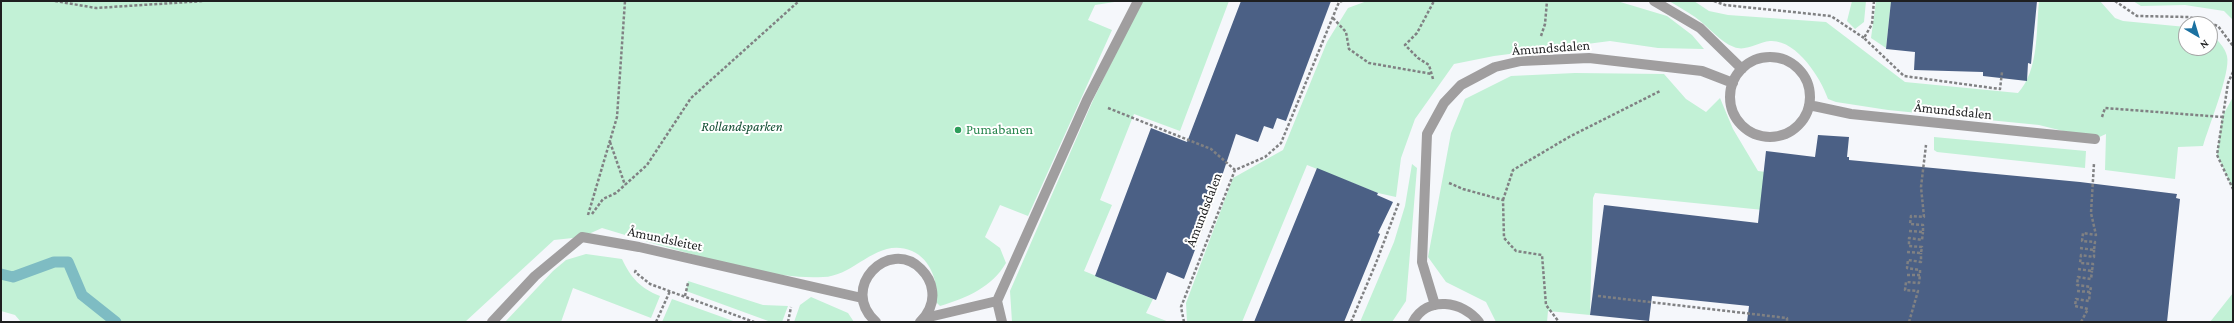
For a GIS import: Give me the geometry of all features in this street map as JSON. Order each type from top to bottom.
[{"type":"street","points":[[1002,322],[997,301],[1087,100],[1138,1]]},
{"type":"street","points":[[1654,1],[1700,28],[1742,69]]},
{"type":"street","name":"Åmundsdalen","points":[[1435,305],[1422,262],[1427,134],[1444,103],[1461,85],[1495,67],[1527,60],[1589,58],[1702,71],[1734,83]]},
{"type":"street","points":[[1765,58],[1777,58],[1789,62],[1799,70],[1806,80],[1810,92],[1809,105],[1804,118],[1796,128],[1784,134],[1771,137],[1757,135],[1745,129],[1736,118],[1731,106],[1730,92],[1742,69],[1752,62],[1765,58]]},
{"type":"street","name":"Åmundsdalen","points":[[1809,105],[1851,114],[2095,139]]},
{"type":"street","points":[[492,322],[535,276],[582,237]]},
{"type":"street","name":"Åmundsleitet","points":[[582,237],[639,247],[862,298]]},
{"type":"street","points":[[876,322],[865,308],[862,298],[863,286],[875,267],[885,261],[897,259],[908,261],[918,266],[927,274],[932,285],[933,296],[930,308],[922,320]]},
{"type":"street","points":[[922,320],[997,301]]},
{"type":"street","points":[[1413,322],[1424,310],[1435,305],[1449,303],[1461,306],[1472,313],[1479,322]]},
{"type":"path","points":[[55,1],[96,8],[204,1]]},
{"type":"path","points":[[582,237],[617,117],[625,1]]},
{"type":"path","points":[[582,237],[593,210],[603,199],[616,193],[647,165],[690,98],[799,1]]},
{"type":"path","name":"Åmundsdalen","points":[[1184,322],[1181,307],[1234,170],[1265,157],[1281,143],[1332,18],[1339,2],[1342,1]]},
{"type":"path","points":[[1434,1],[1417,33],[1405,45],[1418,58],[1429,65],[1444,103]]},
{"type":"path","points":[[1527,60],[1538,44],[1545,24],[1548,1]]},
{"type":"path","points":[[1714,1],[1725,5],[1831,16],[1864,38],[1904,76],[2000,89],[2002,72]]},
{"type":"path","points":[[1864,38],[1872,24],[1874,1]]},
{"type":"path","points":[[2115,1],[2137,16],[2189,17],[2218,26],[2233,46]]},
{"type":"path","points":[[1332,18],[1346,32],[1349,49],[1369,63],[1432,74]]},
{"type":"path","points":[[2233,72],[2228,83],[2217,155],[2233,189]]},
{"type":"path","points":[[1559,322],[1546,305],[1542,255],[1516,251],[1504,238],[1503,200],[1513,170],[1569,137],[1661,91]]},
{"type":"path","points":[[1087,100],[1211,149],[1234,170]]},
{"type":"path","points":[[2081,322],[2088,308],[2075,306],[2076,299],[2089,301],[2091,287],[2077,285],[2078,277],[2091,279],[2093,264],[2080,263],[2081,255],[2094,257],[2095,242],[2082,241],[2083,233],[2096,235],[2091,213],[2095,139],[2105,108],[2222,117]]},
{"type":"path","points":[[1909,322],[1918,291],[1905,290],[1906,282],[1919,283],[1920,270],[1907,268],[1908,260],[1921,262],[1922,247],[1909,246],[1909,238],[1922,240],[1923,232],[1923,225],[1910,224],[1911,216],[1924,217],[1921,187],[1928,122]]},
{"type":"path","points":[[609,142],[625,185]]},
{"type":"path","points":[[1426,171],[1463,189],[1503,200]]},
{"type":"path","points":[[1351,322],[1400,201]]},
{"type":"path","points":[[1909,231],[1923,232]]},
{"type":"path","points":[[639,247],[635,272],[650,284],[754,322]]},
{"type":"path","points":[[2080,248],[2094,250]]},
{"type":"path","points":[[1907,252],[1921,253]]},
{"type":"path","points":[[2078,269],[2092,271]]},
{"type":"path","points":[[1907,275],[1920,275]]},
{"type":"path","points":[[656,322],[670,291]]},
{"type":"path","points":[[2077,291],[2090,292]]},
{"type":"path","points":[[1598,296],[1787,318],[1787,322]]},
{"type":"green space","name":"Rollandsparken","points":[[1,1],[1121,1],[1095,5],[1088,20],[1112,30],[1028,216],[1000,205],[985,237],[1000,248],[1006,263],[994,279],[986,285],[969,295],[940,306],[936,302],[937,295],[935,280],[929,266],[919,255],[912,251],[899,248],[877,252],[835,275],[823,277],[791,276],[729,264],[602,228],[582,237],[554,240],[465,322],[21,322],[15,315],[1,311]]},
{"type":"green space","points":[[1142,1],[1229,1],[1180,131],[1134,114],[1100,200],[1112,205],[1084,271],[1153,299],[1146,313],[1169,322],[1012,322],[1010,291],[1094,98]]},
{"type":"green space","points":[[1367,1],[1617,1],[1667,16],[1692,35],[1704,49],[1658,48],[1610,41],[1494,56],[1454,64],[1415,119],[1401,158],[1396,197],[1378,193],[1307,165],[1242,322],[1187,322],[1186,303],[1233,178],[1283,150],[1327,42],[1348,8]]},
{"type":"green space","points":[[1669,1],[1694,1],[1709,11],[1728,15],[1826,22],[1905,82],[2018,93],[2025,84],[2033,62],[2037,37],[2039,1],[2100,1],[2115,18],[2123,21],[2178,26],[2178,56],[2218,56],[2218,41],[2225,50],[2227,64],[2226,74],[2203,146],[2178,147],[2175,179],[2105,170],[2106,134],[2095,139],[2039,125],[1888,110],[1836,102],[1828,99],[1820,81],[1806,61],[1789,46],[1780,42],[1770,41],[1748,48],[1734,47],[1719,38],[1695,17]]},
{"type":"green space","points":[[1852,1],[1866,1],[1864,22],[1855,29],[1847,21]]},
{"type":"green space","points":[[1876,1],[1891,1],[1886,48],[1871,38]]},
{"type":"green space","points":[[2133,1],[2233,1],[2233,20],[2224,11],[2185,5],[2141,6]]},
{"type":"green space","points":[[1575,73],[1664,74],[1686,99],[1706,112],[1720,98],[1733,129],[1758,171],[1799,176],[1793,213],[1595,193],[1593,198],[1590,315],[1548,311],[1547,322],[1496,322],[1486,302],[1446,282],[1428,257],[1451,133],[1465,99],[1511,76]]},
{"type":"green space","points":[[2233,97],[2233,189],[2217,155],[2222,117]]},
{"type":"green space","points":[[1934,137],[2086,151],[2085,168],[1937,152],[1934,150]]},
{"type":"green space","points":[[1412,164],[1417,168],[1406,301],[1392,322],[1360,322],[1394,242],[1405,206]]},
{"type":"green space","points":[[586,254],[622,259],[629,272],[637,282],[647,290],[660,296],[651,318],[573,288],[561,322],[505,322],[553,271],[566,260]]},
{"type":"green space","points":[[688,281],[763,305],[788,306],[782,322],[771,322],[686,291]]},
{"type":"green space","points":[[2233,293],[2233,322],[2210,322]]},
{"type":"green space","points":[[811,297],[848,313],[854,322],[794,322],[800,305]]},
{"type":"green space","points":[[672,299],[736,322],[662,322]]},
{"type":"building","points":[[1241,1],[1331,1],[1286,121],[1277,118],[1273,129],[1264,126],[1258,142],[1236,134],[1216,194],[1184,279],[1167,272],[1156,300],[1095,276],[1151,128],[1187,142]]},
{"type":"building","points":[[1891,1],[2037,1],[2031,64],[2028,63],[2027,81],[1983,76],[1983,72],[1914,70],[1915,52],[1886,49]]},
{"type":"building","points":[[1818,135],[1849,137],[1847,157],[1849,157],[1849,160],[2080,182],[2177,194],[2176,198],[2180,199],[2167,322],[1747,322],[1749,306],[1652,296],[1649,321],[1590,315],[1604,205],[1758,223],[1766,151],[1815,157]]},
{"type":"building","points":[[1317,168],[1378,193],[1377,195],[1393,202],[1378,233],[1380,234],[1367,266],[1344,322],[1254,322]]},
{"type":"waterway","points":[[1,274],[13,277],[54,262],[68,262],[82,295],[116,322]]},
{"type":"place","name":"Pumabanen","points":[[958,130]]}]
